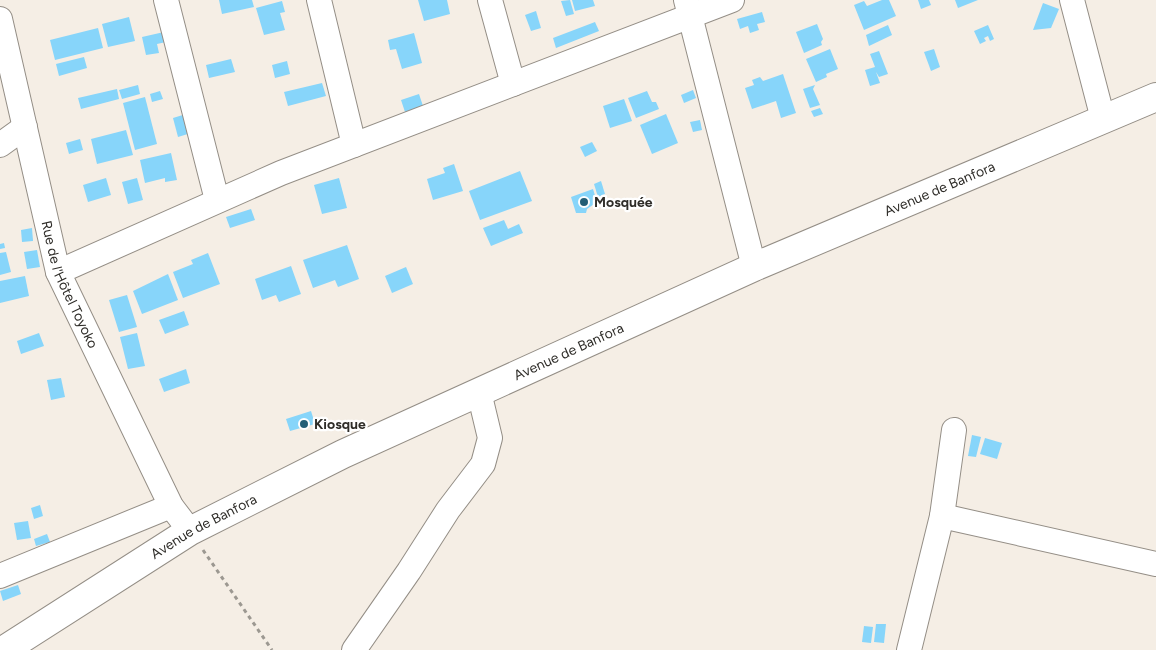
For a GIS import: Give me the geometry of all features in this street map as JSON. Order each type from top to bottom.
[{"type":"main road","name":"Avenue de Banfora","points":[[4,650],[190,531],[343,454],[754,267],[1156,97]]},
{"type":"street","points":[[166,0],[217,200]]},
{"type":"street","points":[[319,0],[354,145]]},
{"type":"street","points":[[490,0],[512,84]]},
{"type":"street","points":[[58,272],[217,200],[512,84],[688,8],[732,0]]},
{"type":"street","points":[[1072,0],[1104,119]]},
{"type":"street","points":[[688,8],[754,267]]},
{"type":"street","name":"Rue de l'Hôtel Toyoko","points":[[0,19],[58,272],[171,506],[190,531]]},
{"type":"street","points":[[0,144],[25,128]]},
{"type":"street","points":[[354,650],[409,571],[448,510],[483,464],[490,438],[479,392]]},
{"type":"street","points":[[909,650],[942,516],[954,430]]},
{"type":"street","points":[[1,573],[171,506]]},
{"type":"street","points":[[942,516],[1156,564]]},
{"type":"path","points":[[190,531],[272,650]]},
{"type":"building","points":[[219,0],[252,0],[254,7],[222,14]]},
{"type":"building","points":[[418,0],[447,0],[450,14],[424,21]]},
{"type":"building","points":[[570,0],[574,14],[566,16],[561,1]]},
{"type":"building","points":[[572,0],[593,0],[595,6],[575,11]]},
{"type":"building","points":[[882,0],[889,0],[896,16],[864,30],[854,5],[864,1],[867,6]]},
{"type":"building","points":[[918,0],[929,0],[931,5],[921,9]]},
{"type":"building","points":[[955,0],[978,0],[958,8]]},
{"type":"building","points":[[282,1],[285,12],[280,13],[285,30],[264,35],[256,8]]},
{"type":"building","points":[[1043,3],[1059,9],[1051,28],[1033,30]]},
{"type":"building","points":[[536,11],[541,28],[531,31],[525,15]]},
{"type":"building","points":[[762,12],[765,22],[757,24],[759,30],[750,33],[748,26],[740,29],[737,19]]},
{"type":"building","points":[[129,17],[135,41],[108,47],[102,24]]},
{"type":"building","points":[[595,22],[599,31],[556,48],[553,38]]},
{"type":"building","points":[[817,24],[823,39],[822,45],[804,53],[796,32]]},
{"type":"building","points":[[888,25],[892,35],[869,46],[866,35]]},
{"type":"building","points":[[988,25],[994,39],[990,41],[988,36],[984,38],[986,41],[980,44],[974,31]]},
{"type":"building","points":[[98,28],[103,48],[55,60],[50,40]]},
{"type":"building","points":[[164,32],[166,42],[157,44],[159,53],[146,55],[142,37]]},
{"type":"building","points":[[414,33],[422,63],[402,69],[396,49],[390,50],[388,40]]},
{"type":"building","points":[[830,49],[838,69],[826,74],[827,77],[816,82],[806,59]]},
{"type":"building","points":[[934,49],[940,67],[931,71],[924,52]]},
{"type":"building","points":[[879,51],[888,74],[879,77],[876,72],[880,83],[870,86],[865,70],[875,67],[870,54]]},
{"type":"building","points":[[84,57],[87,68],[59,76],[56,64]]},
{"type":"building","points":[[231,59],[235,72],[209,78],[206,65]]},
{"type":"building","points":[[287,61],[290,74],[275,78],[272,65]]},
{"type":"building","points":[[783,74],[796,113],[781,118],[776,101],[752,109],[745,88],[754,85],[752,80],[760,77],[763,81]]},
{"type":"building","points":[[322,83],[326,96],[288,106],[284,92]]},
{"type":"building","points":[[138,85],[140,94],[122,99],[119,90]]},
{"type":"building","points":[[815,85],[813,89],[820,105],[810,108],[803,89]]},
{"type":"building","points":[[117,89],[119,99],[81,109],[78,98]]},
{"type":"building","points":[[693,90],[696,98],[684,103],[681,95]]},
{"type":"building","points":[[160,91],[163,99],[152,102],[150,94]]},
{"type":"building","points":[[647,91],[652,102],[656,102],[659,109],[636,118],[628,98]]},
{"type":"building","points":[[419,94],[423,106],[405,112],[401,100]]},
{"type":"building","points":[[145,97],[157,144],[135,150],[123,103]]},
{"type":"building","points":[[624,99],[632,121],[610,128],[603,106]]},
{"type":"building","points":[[820,108],[823,114],[814,117],[811,111]]},
{"type":"building","points":[[186,114],[191,133],[178,137],[173,118]]},
{"type":"building","points":[[666,114],[678,143],[652,154],[640,125]]},
{"type":"building","points":[[700,120],[702,130],[693,132],[690,122]]},
{"type":"building","points":[[126,130],[133,155],[97,164],[91,139]]},
{"type":"building","points":[[80,139],[83,150],[69,154],[66,143]]},
{"type":"building","points":[[592,142],[597,151],[585,157],[580,147]]},
{"type":"building","points":[[171,153],[177,180],[165,182],[165,178],[145,183],[140,160]]},
{"type":"building","points":[[454,164],[463,191],[433,200],[427,179],[445,173],[443,168]]},
{"type":"building","points":[[520,171],[532,201],[480,220],[469,191]]},
{"type":"building","points":[[106,178],[111,195],[88,202],[83,185]]},
{"type":"building","points":[[137,178],[143,200],[128,204],[122,182]]},
{"type":"building","points":[[339,178],[347,208],[322,214],[314,185]]},
{"type":"building","points":[[601,181],[605,194],[598,197],[594,184]]},
{"type":"building","points":[[593,189],[597,202],[587,209],[586,213],[576,213],[571,197]]},
{"type":"building","points":[[251,209],[255,220],[230,228],[226,217]]},
{"type":"building","points":[[504,220],[508,229],[519,224],[523,233],[491,246],[483,228]]},
{"type":"building","points":[[32,228],[33,241],[22,242],[21,230]]},
{"type":"building","points":[[4,243],[5,248],[0,249],[0,244]]},
{"type":"building","points":[[347,245],[359,279],[338,287],[335,280],[313,288],[303,260]]},
{"type":"building","points":[[37,250],[40,267],[27,269],[24,252]]},
{"type":"building","points":[[6,252],[11,272],[0,275],[0,253]]},
{"type":"building","points":[[208,253],[220,284],[183,298],[173,272],[193,264],[191,260]]},
{"type":"building","points":[[291,266],[301,294],[279,302],[276,295],[262,300],[255,279]]},
{"type":"building","points":[[406,267],[413,284],[392,293],[385,276]]},
{"type":"building","points":[[168,274],[178,300],[142,314],[133,291]]},
{"type":"building","points":[[25,276],[29,296],[0,303],[0,281]]},
{"type":"building","points":[[127,295],[137,327],[119,332],[109,300]]},
{"type":"building","points":[[184,311],[189,325],[165,334],[159,320]]},
{"type":"building","points":[[39,333],[44,346],[21,354],[17,341]]},
{"type":"building","points":[[137,333],[145,366],[128,369],[120,337]]},
{"type":"building","points":[[186,369],[190,383],[164,392],[159,379]]},
{"type":"building","points":[[61,378],[65,397],[51,400],[47,380]]},
{"type":"building","points":[[311,411],[315,424],[290,431],[286,419]]},
{"type":"building","points":[[972,435],[981,437],[976,457],[968,456]]},
{"type":"building","points":[[985,438],[1002,443],[997,459],[980,454]]},
{"type":"building","points":[[40,505],[43,516],[34,519],[31,508]]},
{"type":"building","points":[[28,521],[31,538],[17,540],[14,523]]},
{"type":"building","points":[[47,534],[50,542],[36,546],[34,539]]},
{"type":"building","points":[[18,585],[21,594],[3,601],[0,591]]},
{"type":"building","points":[[876,624],[886,624],[884,643],[874,642]]},
{"type":"building","points":[[864,626],[873,627],[871,643],[862,642]]},
{"type":"place","name":"Mosquée","points":[[584,202]]},
{"type":"place","name":"Kiosque","points":[[304,424]]}]
